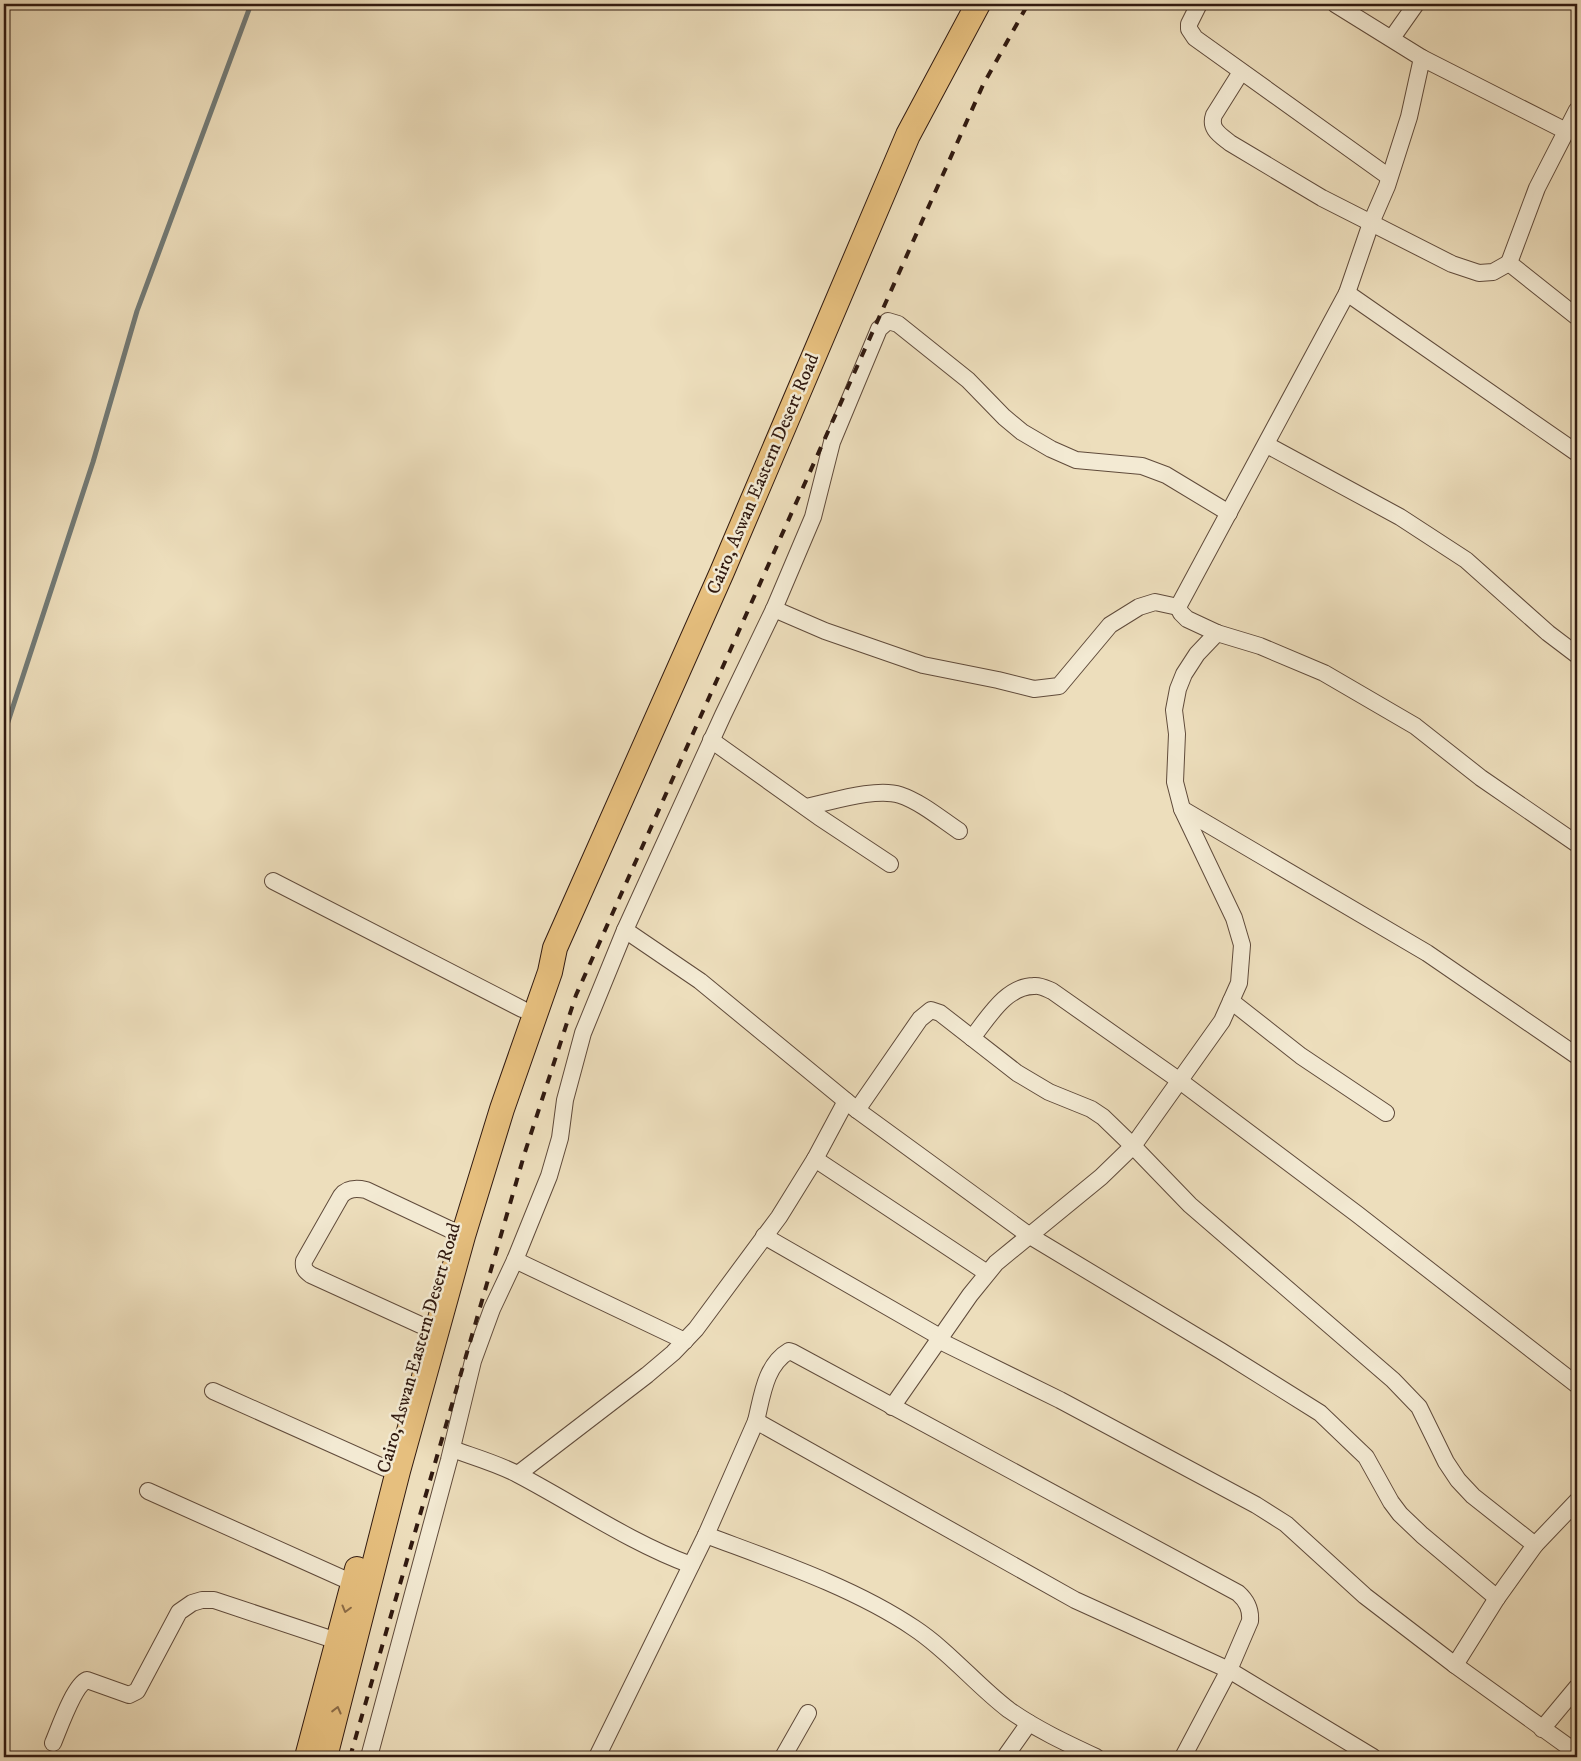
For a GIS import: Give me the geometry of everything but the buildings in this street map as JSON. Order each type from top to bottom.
[{"type":"highway","name":"Cairo, Aswan Eastern Desert Road","points":[[325,1757],[398,1472],[452,1274],[502,1109],[550,972],[555,948],[722,572],[908,136],[978,4]]},
{"type":"highway","name":"Cairo, Aswan Eastern Desert Road","points":[[307,1757],[353,1582],[451,1230],[535,973],[555,948]]},
{"type":"street","points":[[1199,4],[1189,24],[1191,34],[1390,177]]},
{"type":"street","points":[[1335,4],[1422,58],[1566,130]]},
{"type":"street","points":[[1392,38],[1416,4]]},
{"type":"street","points":[[1178,607],[1267,445],[1347,293],[1371,223],[1390,177],[1409,117],[1422,58]]},
{"type":"street","points":[[1242,72],[1214,115],[1212,124],[1216,132],[1230,143],[1322,198],[1452,264],[1479,273],[1493,272],[1508,263],[1537,188],[1577,110]]},
{"type":"street","points":[[1508,263],[1577,316]]},
{"type":"street","points":[[1347,293],[1577,454]]},
{"type":"street","points":[[369,1757],[452,1449],[473,1361],[492,1309],[515,1260],[552,1167],[560,1138],[565,1100],[583,1033],[625,930],[711,740],[774,609],[813,517],[832,442],[879,329],[890,321],[898,324],[968,380],[1004,417],[1022,432],[1051,449],[1076,460],[1142,466],[1166,475],[1229,513]]},
{"type":"street","points":[[1267,445],[1400,517],[1466,560],[1548,633],[1577,655]]},
{"type":"street","points":[[774,609],[825,631],[923,666],[998,680],[1034,689],[1059,686],[1110,625],[1139,607],[1155,602],[1178,607]]},
{"type":"street","points":[[1178,607],[1187,619],[1217,633],[1260,646],[1324,673],[1415,726],[1481,778],[1577,844]]},
{"type":"street","points":[[892,1408],[939,1339],[996,1263],[1101,1178],[1133,1146],[1222,1021],[1239,983],[1242,945],[1234,918],[1182,809],[1175,782],[1177,734],[1174,710],[1178,689],[1184,674],[1198,654],[1217,633]]},
{"type":"street","points":[[711,740],[890,864]]},
{"type":"street","points":[[806,807],[873,793],[900,795],[915,802],[959,831]]},
{"type":"street","points":[[1182,809],[1427,953],[1577,1056]]},
{"type":"street","points":[[273,881],[522,1009]]},
{"type":"street","points":[[625,930],[700,981],[851,1105],[1030,1236],[1221,1350],[1320,1413],[1366,1457],[1400,1514],[1497,1598]]},
{"type":"street","points":[[972,1038],[998,1006],[1012,993],[1024,987],[1035,985],[1052,991],[1180,1081],[1357,1214],[1577,1385]]},
{"type":"street","points":[[1231,1001],[1301,1056],[1386,1112]]},
{"type":"street","points":[[518,1474],[647,1375],[696,1329],[779,1217],[851,1105],[920,1019],[931,1010],[940,1013],[1017,1073],[1049,1092],[1091,1109],[1103,1117],[1190,1205],[1405,1391],[1419,1407],[1446,1462],[1458,1480],[1473,1496],[1535,1545]]},
{"type":"street","points":[[815,1159],[987,1273]]},
{"type":"street","points":[[425,1327],[311,1276],[303,1266],[304,1260],[341,1196],[344,1192],[357,1188],[366,1190],[451,1230]]},
{"type":"street","points":[[764,1236],[939,1339],[1060,1400],[1256,1505],[1286,1524],[1366,1596],[1455,1665],[1577,1753]]},
{"type":"street","points":[[515,1260],[685,1340]]},
{"type":"street","points":[[596,1757],[706,1535],[756,1422],[771,1371],[778,1359],[789,1352],[797,1354],[892,1408],[1238,1593],[1246,1602],[1250,1612],[1250,1621],[1229,1670],[1183,1757]]},
{"type":"street","points":[[213,1391],[385,1468]]},
{"type":"street","points":[[756,1422],[1075,1600],[1229,1670],[1374,1757]]},
{"type":"street","points":[[452,1449],[518,1474],[585,1512],[673,1558],[691,1565]]},
{"type":"street","points":[[148,1491],[353,1582]]},
{"type":"street","points":[[1455,1665],[1517,1568],[1535,1545],[1577,1501]]},
{"type":"street","points":[[706,1535],[812,1576],[885,1611],[914,1628],[947,1654],[1009,1709],[1030,1723],[1096,1757]]},
{"type":"street","points":[[53,1743],[74,1694],[83,1681],[87,1680],[129,1695],[137,1691],[179,1612],[192,1603],[202,1600],[214,1600],[337,1641]]},
{"type":"street","points":[[1542,1729],[1577,1687]]},
{"type":"street","points":[[783,1757],[808,1713]]},
{"type":"street","points":[[1005,1757],[1030,1723]]},
{"type":"waterway","points":[[4,734],[93,462],[137,311],[251,4]]},
{"type":"railway","points":[[350,1757],[525,1152],[576,995],[983,85],[1028,4]]}]
